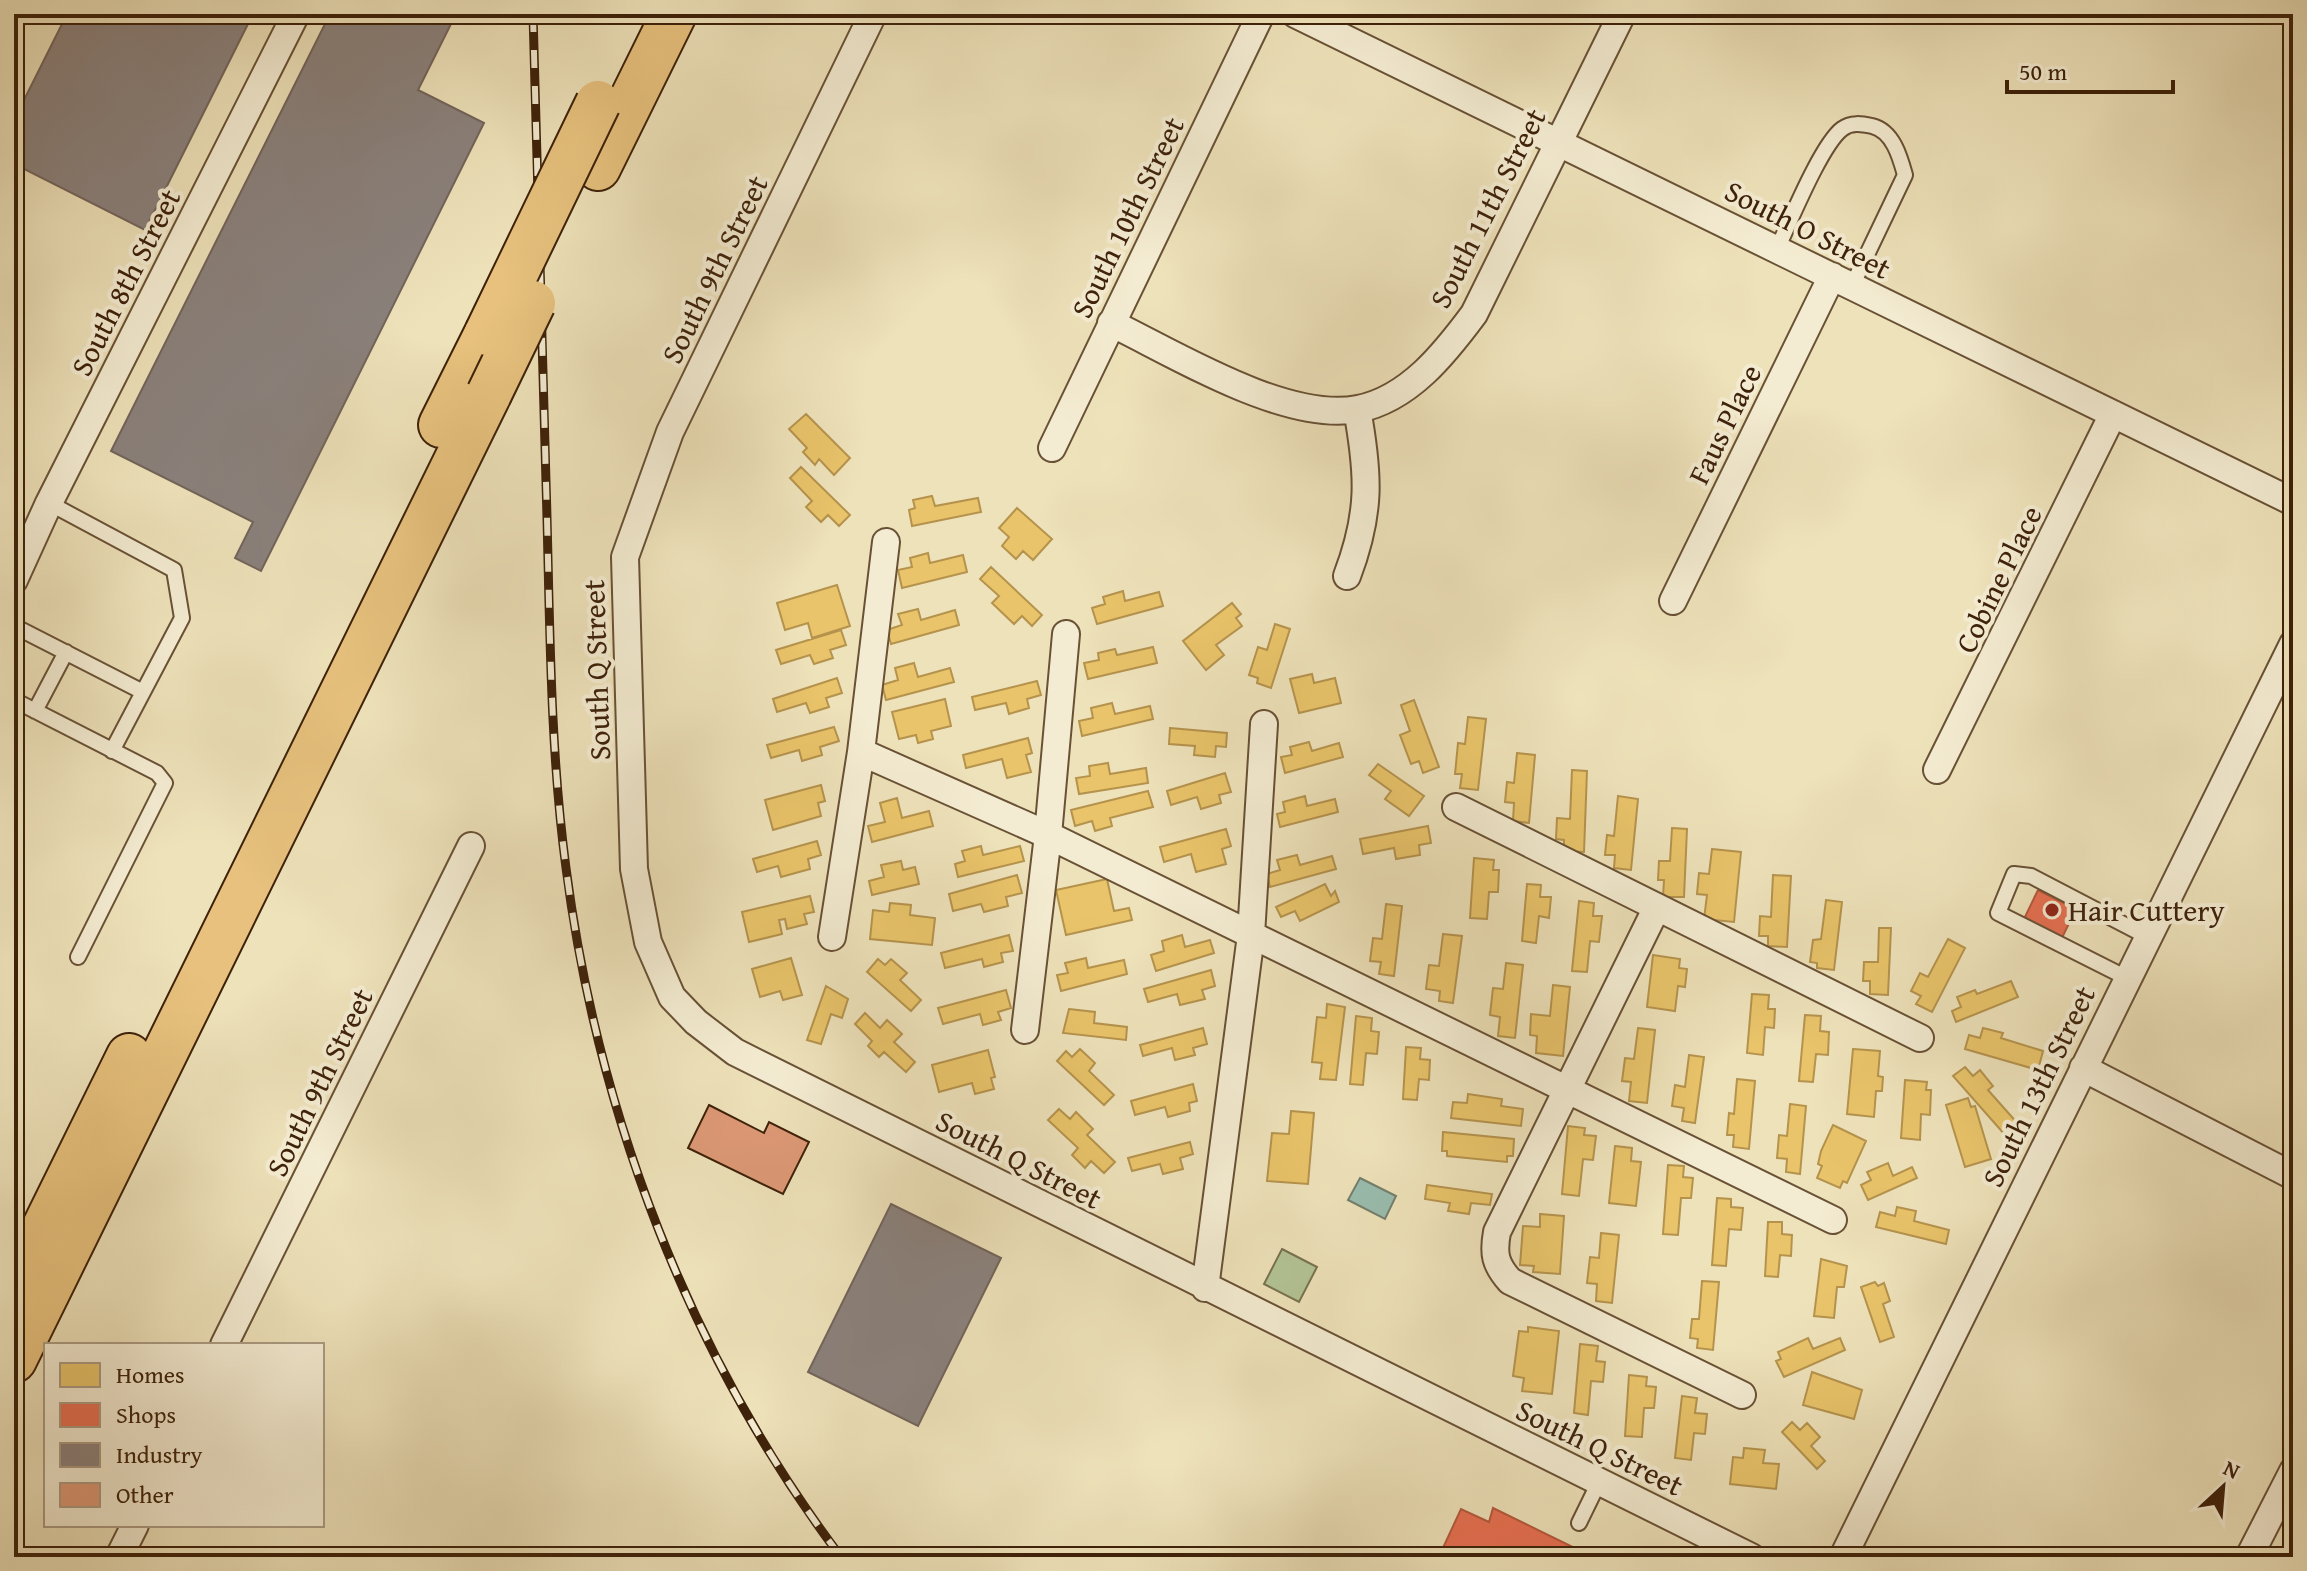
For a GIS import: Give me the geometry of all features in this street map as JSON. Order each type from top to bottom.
[{"type":"highway","points":[[14,1289],[487,333],[641,14]]},
{"type":"highway","points":[[14,1360],[674,14]]},
{"type":"street","name":"South 8th Street","points":[[14,580],[49,503],[296,14]]},
{"type":"street","name":"South 9th Street","points":[[625,557],[670,432],[873,14]]},
{"type":"street","name":"South 10th Street","points":[[1052,448],[1261,14]]},
{"type":"street","name":"South O Street","points":[[1295,14],[2293,502]]},
{"type":"street","name":"South 11th Street","points":[[1357,409],[1387,398],[1443,355],[1489,287],[1555,143],[1622,14]]},
{"type":"street","name":"Faus Place","points":[[1673,601],[1842,281]]},
{"type":"street","points":[[1111,323],[1263,396],[1300,405],[1357,409],[1365,450],[1367,504],[1362,536],[1347,576]]},
{"type":"street","name":"Cobine Place","points":[[1937,770],[1980,690],[2113,414]]},
{"type":"street","points":[[832,937],[861,752],[886,542]]},
{"type":"street","name":"South Q Street","points":[[625,557],[624,627],[634,869],[648,942],[672,997],[696,1022],[735,1052],[1751,1557]]},
{"type":"street","points":[[1025,1030],[1048,835],[1066,634]]},
{"type":"street","name":"South 13th Street","points":[[1843,1557],[2293,644]]},
{"type":"street","points":[[1205,1288],[1251,935],[1264,724]]},
{"type":"street","points":[[861,752],[1048,835],[1833,1220]]},
{"type":"street","points":[[1456,807],[1920,1038]]},
{"type":"street","name":"South 9th Street","points":[[225,1343],[471,846]]},
{"type":"street","points":[[1657,907],[1497,1232],[1496,1264],[1510,1281],[1742,1395]]},
{"type":"street","points":[[2083,1068],[2293,1176]]},
{"type":"street","points":[[2249,1557],[2293,1471]]},
{"type":"street","points":[[119,1557],[134,1527]]},
{"type":"lane","points":[[1777,249],[1829,145],[1843,128],[1859,123],[1880,128],[1898,150],[1905,175],[1842,281]]},
{"type":"lane","points":[[49,503],[174,570],[182,618],[112,751]]},
{"type":"lane","points":[[14,626],[143,692]]},
{"type":"lane","points":[[35,711],[66,652]]},
{"type":"lane","points":[[14,700],[162,776],[165,783],[78,957]]},
{"type":"lane","points":[[2127,978],[1998,913],[2013,877],[2019,872],[2031,876],[2148,937]]},
{"type":"lane","points":[[1579,1523],[1599,1482]]},
{"type":"shaded area","points":[[1360,1178],[1396,1196],[1385,1219],[1348,1200]]},
{"type":"shaded area","points":[[1282,1249],[1317,1267],[1299,1302],[1264,1284]]},
{"type":"building: Homes","points":[[806,414],[850,458],[834,475],[819,459],[815,465],[803,452],[807,448],[789,429]]},
{"type":"building: Homes","points":[[801,467],[850,515],[839,526],[828,515],[821,522],[806,507],[812,501],[790,478]]},
{"type":"building: Homes","points":[[932,496],[935,506],[978,498],[981,512],[912,526],[909,510],[915,508],[913,500]]},
{"type":"building: Homes","points":[[1017,508],[1052,539],[1033,560],[1023,551],[1016,559],[1002,546],[1009,537],[999,528]]},
{"type":"building: Homes","points":[[928,553],[930,563],[963,555],[967,572],[902,588],[898,570],[912,567],[910,558]]},
{"type":"building: Homes","points":[[991,567],[1042,615],[1032,626],[1022,616],[1014,624],[992,603],[999,596],[980,579]]},
{"type":"building: Homes","points":[[837,585],[850,626],[812,638],[808,623],[785,630],[777,603]]},
{"type":"building: Homes","points":[[1123,591],[1125,601],[1159,592],[1163,606],[1097,624],[1092,608],[1105,604],[1103,597]]},
{"type":"building: Homes","points":[[1232,603],[1241,614],[1236,618],[1242,626],[1216,645],[1224,655],[1206,670],[1183,641]]},
{"type":"building: Homes","points":[[918,609],[921,620],[955,610],[959,625],[891,644],[887,630],[902,625],[898,614]]},
{"type":"building: Homes","points":[[1275,624],[1290,629],[1271,688],[1257,683],[1258,678],[1249,675],[1258,647],[1267,650]]},
{"type":"building: Homes","points":[[841,630],[846,645],[830,650],[833,658],[814,664],[810,655],[781,664],[776,650]]},
{"type":"building: Homes","points":[[1153,647],[1157,663],[1088,679],[1084,663],[1099,660],[1098,653],[1115,649],[1117,655]]},
{"type":"building: Homes","points":[[914,663],[918,677],[950,668],[954,682],[886,700],[882,685],[898,680],[895,668]]},
{"type":"building: Homes","points":[[1312,674],[1314,683],[1335,678],[1341,703],[1299,713],[1290,679]]},
{"type":"building: Homes","points":[[837,678],[842,693],[826,698],[829,707],[810,713],[806,703],[777,712],[773,699]]},
{"type":"building: Homes","points":[[1037,681],[1041,695],[1027,699],[1029,708],[1009,714],[1006,703],[975,710],[972,697]]},
{"type":"building: Homes","points":[[945,699],[951,726],[931,731],[933,739],[918,743],[916,735],[899,739],[892,712]]},
{"type":"building: Homes","points":[[1414,700],[1439,767],[1423,773],[1419,761],[1411,764],[1400,735],[1410,731],[1401,705]]},
{"type":"building: Homes","points":[[1112,703],[1115,714],[1150,706],[1153,719],[1082,736],[1079,721],[1093,718],[1091,708]]},
{"type":"building: Homes","points":[[1468,717],[1486,719],[1478,790],[1460,788],[1462,774],[1455,774],[1458,743],[1465,744]]},
{"type":"building: Homes","points":[[834,727],[839,741],[820,747],[822,755],[802,761],[799,750],[771,758],[767,745]]},
{"type":"building: Homes","points":[[1170,728],[1227,733],[1226,747],[1216,746],[1215,757],[1194,755],[1195,746],[1169,744]]},
{"type":"building: Homes","points":[[1028,738],[1032,753],[1026,755],[1031,772],[1007,778],[1002,759],[966,768],[963,755]]},
{"type":"building: Homes","points":[[1309,742],[1312,751],[1339,743],[1343,757],[1285,773],[1281,757],[1292,755],[1290,747]]},
{"type":"building: Homes","points":[[1517,753],[1535,755],[1529,823],[1513,821],[1514,803],[1505,802],[1507,782],[1514,783]]},
{"type":"building: Homes","points":[[1108,763],[1110,774],[1146,768],[1148,783],[1079,794],[1076,778],[1090,776],[1089,766]]},
{"type":"building: Homes","points":[[1378,764],[1424,796],[1409,816],[1385,799],[1391,791],[1369,775]]},
{"type":"building: Homes","points":[[1572,770],[1587,771],[1584,852],[1564,851],[1564,840],[1556,839],[1557,818],[1570,819]]},
{"type":"building: Homes","points":[[1225,773],[1231,792],[1219,795],[1221,803],[1201,809],[1197,797],[1171,805],[1167,791]]},
{"type":"building: Homes","points":[[821,785],[825,801],[818,803],[821,816],[773,830],[765,800]]},
{"type":"building: Homes","points":[[1148,791],[1153,807],[1110,818],[1112,826],[1095,831],[1092,821],[1075,826],[1071,810]]},
{"type":"building: Homes","points":[[1305,796],[1307,806],[1335,799],[1338,812],[1280,827],[1277,814],[1285,812],[1283,802]]},
{"type":"building: Homes","points":[[1618,796],[1638,799],[1631,870],[1614,868],[1615,855],[1605,855],[1607,835],[1614,836]]},
{"type":"building: Homes","points":[[897,798],[902,818],[929,811],[933,826],[872,842],[868,826],[885,822],[880,803]]},
{"type":"building: Homes","points":[[1428,826],[1431,843],[1419,845],[1420,855],[1396,859],[1394,848],[1363,854],[1360,839]]},
{"type":"building: Homes","points":[[1672,828],[1687,829],[1684,897],[1663,897],[1664,880],[1658,880],[1659,861],[1670,861]]},
{"type":"building: Homes","points":[[1226,829],[1231,846],[1222,849],[1226,864],[1196,872],[1191,854],[1164,862],[1160,847]]},
{"type":"building: Homes","points":[[817,841],[821,855],[808,859],[810,869],[781,877],[778,866],[757,872],[753,859]]},
{"type":"building: Homes","points":[[981,846],[983,855],[1020,846],[1024,861],[958,877],[955,864],[965,861],[962,851]]},
{"type":"building: Homes","points":[[1712,849],[1741,852],[1734,922],[1704,919],[1707,895],[1697,894],[1699,873],[1709,874]]},
{"type":"building: Homes","points":[[1297,855],[1300,865],[1332,856],[1336,869],[1270,887],[1267,874],[1280,870],[1277,860]]},
{"type":"building: Homes","points":[[1474,858],[1494,860],[1493,870],[1499,870],[1498,892],[1489,892],[1487,919],[1470,918]]},
{"type":"building: Homes","points":[[901,861],[903,870],[915,867],[919,884],[872,895],[869,881],[884,877],[881,865]]},
{"type":"building: Homes","points":[[1017,875],[1022,893],[1006,897],[1008,906],[984,912],[981,904],[953,911],[949,894]]},
{"type":"building: Homes","points":[[1773,875],[1791,876],[1787,947],[1768,946],[1768,936],[1759,936],[1760,916],[1771,917]]},
{"type":"building: Homes","points":[[1107,879],[1114,911],[1129,908],[1132,920],[1066,935],[1056,890]]},
{"type":"building: Homes","points":[[1325,884],[1331,896],[1335,891],[1339,902],[1300,921],[1295,911],[1281,917],[1276,907]]},
{"type":"building: Homes","points":[[1527,884],[1541,885],[1540,897],[1551,897],[1549,918],[1539,916],[1536,943],[1522,941]]},
{"type":"building: Homes","points":[[810,896],[814,912],[804,914],[807,924],[787,929],[785,919],[779,920],[782,934],[749,942],[742,912]]},
{"type":"building: Homes","points":[[1826,900],[1842,902],[1834,970],[1817,968],[1817,963],[1810,962],[1813,940],[1821,939]]},
{"type":"building: Homes","points":[[1579,901],[1594,903],[1593,916],[1602,916],[1599,942],[1590,941],[1587,972],[1572,971]]},
{"type":"building: Homes","points":[[890,903],[911,905],[910,915],[935,918],[932,945],[870,939],[873,910],[889,912]]},
{"type":"building: Homes","points":[[1386,904],[1402,906],[1394,976],[1379,974],[1381,962],[1370,961],[1373,938],[1382,939]]},
{"type":"building: Homes","points":[[1879,928],[1891,928],[1888,995],[1870,994],[1870,981],[1863,981],[1864,962],[1878,962]]},
{"type":"building: Homes","points":[[1443,934],[1462,936],[1453,1003],[1439,1001],[1440,991],[1426,989],[1429,965],[1439,966]]},
{"type":"building: Homes","points":[[1009,935],[1013,951],[1001,953],[1003,962],[984,967],[982,959],[945,968],[941,953]]},
{"type":"building: Homes","points":[[1182,935],[1185,947],[1210,940],[1214,953],[1156,971],[1151,955],[1164,951],[1162,941]]},
{"type":"building: Homes","points":[[1948,939],[1965,948],[1932,1012],[1916,1004],[1921,996],[1911,991],[1920,973],[1928,977]]},
{"type":"building: Homes","points":[[1653,955],[1680,959],[1679,968],[1687,969],[1685,987],[1678,986],[1675,1011],[1647,1007]]},
{"type":"building: Homes","points":[[791,958],[802,995],[783,1000],[780,991],[760,997],[752,969]]},
{"type":"building: Homes","points":[[1086,958],[1088,968],[1124,960],[1127,974],[1061,991],[1057,975],[1068,973],[1065,963]]},
{"type":"building: Homes","points":[[878,959],[885,965],[891,959],[907,973],[900,980],[921,1000],[911,1011],[867,972]]},
{"type":"building: Homes","points":[[1506,963],[1523,965],[1515,1038],[1498,1036],[1500,1017],[1490,1015],[1493,988],[1503,989]]},
{"type":"building: Homes","points":[[1211,970],[1215,986],[1202,990],[1205,999],[1180,1005],[1177,994],[1148,1002],[1144,989]]},
{"type":"building: Homes","points":[[2011,981],[2018,997],[1956,1022],[1952,1011],[1961,1007],[1957,997],[1975,990],[1977,994]]},
{"type":"building: Homes","points":[[1553,985],[1570,987],[1563,1056],[1536,1053],[1537,1036],[1530,1035],[1531,1014],[1550,1016]]},
{"type":"building: Homes","points":[[826,986],[848,999],[842,1018],[831,1014],[821,1044],[807,1040]]},
{"type":"building: Homes","points":[[1006,990],[1011,1008],[998,1012],[1001,1020],[983,1025],[980,1014],[943,1024],[938,1008]]},
{"type":"building: Homes","points":[[1752,994],[1769,995],[1768,1009],[1775,1009],[1774,1028],[1765,1027],[1763,1055],[1747,1053]]},
{"type":"building: Homes","points":[[1327,1004],[1345,1007],[1336,1080],[1320,1079],[1322,1063],[1312,1062],[1317,1017],[1326,1018]]},
{"type":"building: Homes","points":[[1069,1009],[1095,1012],[1094,1023],[1127,1027],[1126,1040],[1063,1033]]},
{"type":"building: Homes","points":[[865,1013],[880,1028],[887,1020],[902,1034],[894,1042],[915,1062],[906,1072],[884,1052],[879,1057],[868,1046],[872,1041],[855,1024]]},
{"type":"building: Homes","points":[[1805,1015],[1821,1016],[1820,1031],[1829,1032],[1828,1055],[1816,1054],[1813,1082],[1799,1081]]},
{"type":"building: Homes","points":[[1356,1016],[1372,1018],[1371,1031],[1379,1032],[1377,1054],[1366,1053],[1363,1085],[1350,1084]]},
{"type":"building: Homes","points":[[1203,1028],[1207,1044],[1193,1048],[1195,1055],[1175,1060],[1172,1048],[1143,1056],[1140,1045]]},
{"type":"building: Homes","points":[[1638,1028],[1655,1030],[1647,1103],[1629,1101],[1631,1082],[1622,1081],[1625,1058],[1634,1059]]},
{"type":"building: Homes","points":[[1983,1028],[2003,1033],[2001,1038],[2043,1051],[2038,1070],[1965,1049],[1969,1035],[1980,1038]]},
{"type":"building: Homes","points":[[1406,1047],[1421,1048],[1420,1059],[1430,1060],[1429,1080],[1419,1079],[1417,1100],[1403,1099]]},
{"type":"building: Homes","points":[[1080,1049],[1095,1063],[1089,1071],[1114,1095],[1104,1105],[1057,1061],[1066,1051],[1072,1057]]},
{"type":"building: Homes","points":[[1853,1049],[1880,1051],[1878,1076],[1883,1077],[1882,1091],[1876,1091],[1874,1117],[1847,1114]]},
{"type":"building: Homes","points":[[988,1050],[995,1077],[991,1078],[994,1089],[975,1094],[972,1083],[939,1092],[932,1065]]},
{"type":"building: Homes","points":[[1689,1055],[1704,1057],[1695,1123],[1682,1121],[1684,1108],[1672,1106],[1675,1085],[1685,1087]]},
{"type":"building: Homes","points":[[1965,1067],[1973,1076],[1980,1070],[1993,1086],[1988,1090],[2019,1125],[2006,1136],[1953,1076]]},
{"type":"building: Homes","points":[[1737,1079],[1755,1081],[1749,1149],[1733,1147],[1734,1135],[1727,1135],[1729,1113],[1734,1114]]},
{"type":"building: Homes","points":[[1905,1080],[1927,1082],[1926,1090],[1931,1090],[1930,1115],[1921,1114],[1920,1140],[1901,1138]]},
{"type":"building: Homes","points":[[1193,1084],[1197,1101],[1189,1103],[1190,1111],[1168,1117],[1165,1107],[1135,1115],[1131,1101]]},
{"type":"building: Homes","points":[[1468,1094],[1502,1099],[1501,1106],[1523,1109],[1521,1126],[1451,1118],[1453,1102],[1467,1103]]},
{"type":"building: Homes","points":[[1968,1098],[1971,1107],[1975,1106],[1991,1159],[1965,1167],[1946,1105]]},
{"type":"building: Homes","points":[[1790,1104],[1806,1106],[1800,1174],[1786,1172],[1787,1159],[1777,1158],[1779,1135],[1787,1136]]},
{"type":"building: Homes","points":[[1059,1109],[1070,1119],[1076,1112],[1093,1129],[1087,1135],[1115,1162],[1104,1173],[1091,1161],[1085,1168],[1072,1155],[1078,1148],[1048,1120]]},
{"type":"building: Homes","points":[[1291,1111],[1314,1113],[1308,1184],[1267,1181],[1272,1133],[1289,1134]]},
{"type":"building: Homes","points":[[1833,1125],[1866,1141],[1847,1183],[1843,1181],[1840,1188],[1817,1178],[1822,1166],[1818,1164],[1821,1151]]},
{"type":"building: Homes","points":[[1568,1126],[1585,1128],[1584,1135],[1596,1136],[1593,1160],[1583,1159],[1579,1196],[1562,1194]]},
{"type":"building: Homes","points":[[1443,1132],[1514,1139],[1513,1156],[1507,1156],[1507,1162],[1447,1156],[1447,1151],[1442,1151]]},
{"type":"building: Homes","points":[[1190,1142],[1193,1154],[1180,1158],[1183,1169],[1163,1174],[1160,1164],[1132,1171],[1128,1158]]},
{"type":"building: Homes","points":[[1615,1146],[1632,1148],[1631,1161],[1641,1162],[1636,1206],[1609,1203]]},
{"type":"building: Homes","points":[[1888,1163],[1893,1176],[1912,1167],[1917,1178],[1868,1200],[1861,1185],[1871,1180],[1867,1172]]},
{"type":"building: Homes","points":[[1668,1165],[1684,1166],[1683,1177],[1693,1178],[1691,1198],[1681,1198],[1678,1235],[1663,1234]]},
{"type":"building: Homes","points":[[1427,1185],[1492,1194],[1490,1205],[1471,1203],[1469,1214],[1448,1211],[1450,1203],[1425,1199]]},
{"type":"building: Homes","points":[[1717,1198],[1731,1199],[1731,1207],[1743,1208],[1741,1230],[1729,1229],[1726,1266],[1712,1265]]},
{"type":"building: Homes","points":[[1897,1207],[1916,1211],[1914,1221],[1949,1230],[1946,1244],[1876,1227],[1880,1212],[1895,1216]]},
{"type":"building: Homes","points":[[1540,1214],[1564,1216],[1560,1274],[1533,1272],[1534,1266],[1520,1265],[1523,1226],[1540,1227]]},
{"type":"building: Homes","points":[[1768,1222],[1782,1222],[1782,1234],[1792,1235],[1791,1256],[1780,1255],[1778,1277],[1765,1276]]},
{"type":"building: Homes","points":[[1601,1233],[1619,1235],[1612,1303],[1596,1301],[1597,1284],[1587,1283],[1590,1257],[1599,1258]]},
{"type":"building: Homes","points":[[1821,1259],[1847,1266],[1844,1287],[1837,1287],[1834,1318],[1814,1316]]},
{"type":"building: Homes","points":[[1702,1281],[1719,1282],[1713,1350],[1697,1348],[1698,1339],[1690,1338],[1692,1319],[1699,1319]]},
{"type":"building: Homes","points":[[1875,1282],[1878,1286],[1884,1283],[1890,1301],[1883,1304],[1894,1337],[1880,1342],[1861,1287]]},
{"type":"building: Homes","points":[[1528,1327],[1559,1331],[1552,1394],[1522,1391],[1524,1378],[1513,1376],[1519,1331],[1528,1332]]},
{"type":"building: Homes","points":[[1808,1338],[1813,1349],[1840,1338],[1845,1350],[1784,1377],[1776,1361],[1781,1359],[1778,1352]]},
{"type":"building: Homes","points":[[1580,1344],[1598,1346],[1596,1361],[1605,1362],[1603,1382],[1591,1381],[1588,1415],[1574,1413]]},
{"type":"building: Homes","points":[[1812,1372],[1862,1390],[1854,1419],[1803,1405]]},
{"type":"building: Homes","points":[[1629,1375],[1647,1377],[1646,1386],[1656,1387],[1654,1408],[1644,1408],[1642,1437],[1625,1436]]},
{"type":"building: Homes","points":[[1682,1396],[1697,1398],[1695,1413],[1707,1414],[1705,1434],[1694,1433],[1691,1460],[1675,1458]]},
{"type":"building: Homes","points":[[1792,1422],[1800,1430],[1807,1423],[1820,1437],[1811,1446],[1825,1461],[1817,1469],[1782,1432]]},
{"type":"building: Homes","points":[[1744,1448],[1765,1450],[1763,1463],[1779,1464],[1776,1489],[1730,1484],[1733,1457],[1743,1458]]},
{"type":"building: Shops","points":[[2038,890],[2076,909],[2061,940],[2023,921]]},
{"type":"building: Shops","points":[[1493,1508],[1588,1557],[1457,1557],[1442,1550],[1461,1509],[1489,1522]]},
{"type":"building: Industry","points":[[67,14],[253,14],[145,230],[14,164],[14,120]]},
{"type":"building: Industry","points":[[330,14],[456,14],[418,90],[484,123],[261,571],[235,558],[253,522],[111,451]]},
{"type":"building: Industry","points":[[891,1204],[1001,1258],[918,1426],[808,1372]]},
{"type":"building: Other","points":[[709,1105],[764,1133],[769,1122],[809,1142],[783,1194],[688,1148]]},
{"type":"railway","points":[[533,14],[553,724],[560,820],[581,961],[601,1052],[627,1142],[659,1230],[696,1316],[739,1400],[787,1480],[841,1557]]},
{"type":"place","name":"Hair Cuttery","points":[[2052,910]]}]
